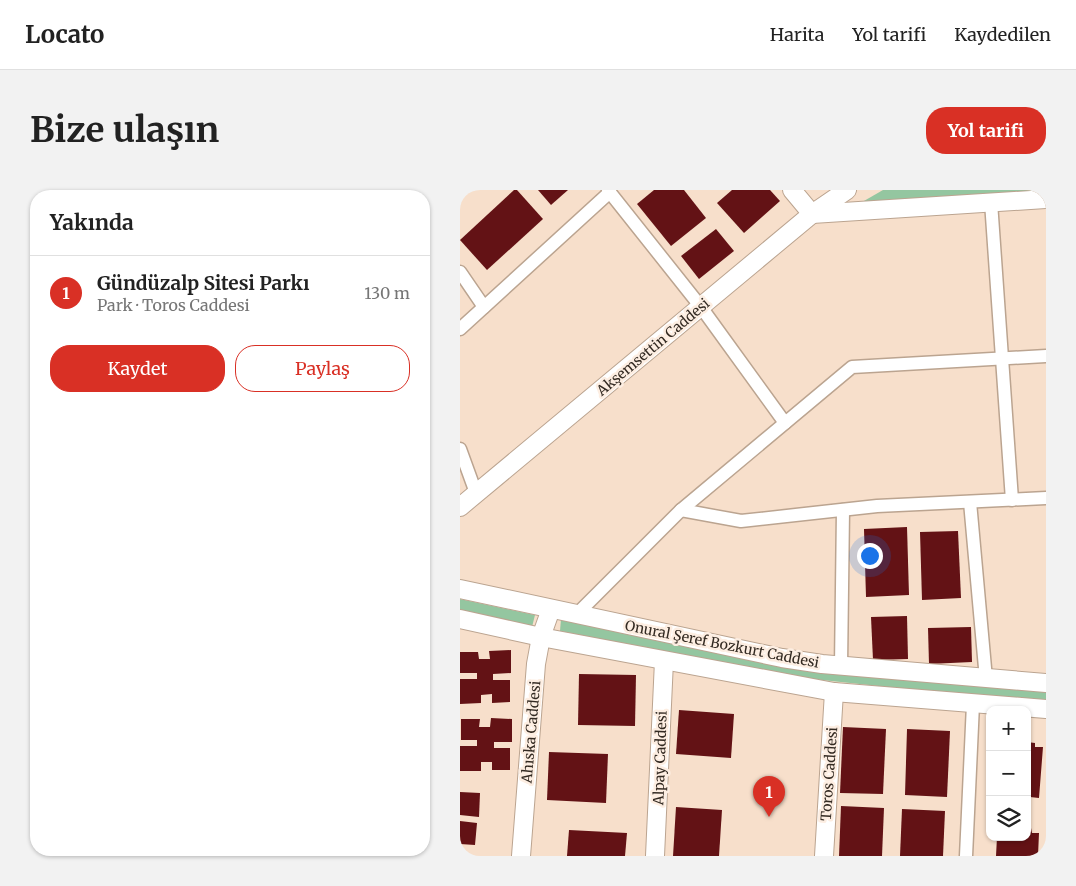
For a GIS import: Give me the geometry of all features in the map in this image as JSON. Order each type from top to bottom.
[{"type":"street","points":[[792,190],[812,214],[1046,199]]},
{"type":"street","name":"Akşemsettin Caddesi","points":[[460,506],[812,214],[847,190]]},
{"type":"street","points":[[460,329],[609,191],[701,306],[785,424]]},
{"type":"street","points":[[991,202],[1012,500]]},
{"type":"street","points":[[460,272],[484,307]]},
{"type":"street","points":[[576,615],[682,510],[852,367],[1046,356]]},
{"type":"street","points":[[460,449],[476,493]]},
{"type":"street","points":[[682,510],[741,521],[877,506],[1046,498]]},
{"type":"street","points":[[970,502],[986,679]]},
{"type":"street","points":[[841,666],[844,510]]},
{"type":"street","name":"Onural Şeref Bozkurt Caddesi","points":[[460,589],[782,658],[841,666],[1046,683]]},
{"type":"street","name":"Ahıska Caddesi","points":[[521,856],[532,700],[540,637],[551,609]]},
{"type":"street","name":"Onural Şeref Bozkurt Caddesi","points":[[460,619],[540,637],[834,692],[1046,709]]},
{"type":"street","name":"Alpay Caddesi","points":[[656,856],[664,661]]},
{"type":"street","name":"Toros Caddesi","points":[[824,856],[834,692]]},
{"type":"street","points":[[966,856],[973,704]]},
{"type":"green space","points":[[883,190],[1037,190],[857,205]]},
{"type":"green space","points":[[460,599],[535,615],[532,627],[460,611]]},
{"type":"green space","points":[[561,619],[1046,690],[1046,700],[897,688],[794,677],[560,631]]},
{"type":"building","points":[[514,190],[517,190],[543,219],[487,270],[460,240]]},
{"type":"building","points":[[538,190],[568,190],[551,205]]},
{"type":"building","points":[[654,190],[684,190],[706,218],[671,246],[637,204]]},
{"type":"building","points":[[732,190],[770,190],[780,201],[744,233],[717,203]]},
{"type":"building","points":[[716,229],[734,251],[699,279],[681,256]]},
{"type":"building","points":[[907,527],[909,595],[866,597],[864,529]]},
{"type":"building","points":[[958,531],[961,598],[922,600],[920,532]]},
{"type":"building","points":[[907,616],[908,659],[873,660],[871,617]]},
{"type":"building","points":[[971,627],[972,662],[929,664],[928,628]]},
{"type":"building","points":[[511,650],[511,673],[493,674],[493,680],[510,680],[510,702],[492,703],[492,694],[481,695],[481,703],[460,704],[460,679],[477,679],[477,673],[460,673],[460,652],[478,652],[479,659],[490,659],[489,651]]},
{"type":"building","points":[[579,674],[636,675],[635,726],[578,725]]},
{"type":"building","points":[[679,710],[734,714],[731,758],[676,754]]},
{"type":"building","points":[[491,718],[512,719],[512,742],[494,742],[494,748],[510,748],[510,770],[492,770],[492,762],[481,762],[481,771],[460,771],[460,746],[477,746],[477,740],[461,740],[461,719],[480,719],[479,727],[490,727]]},
{"type":"building","points":[[843,727],[886,729],[883,794],[840,793]]},
{"type":"building","points":[[907,729],[950,731],[947,797],[905,795]]},
{"type":"building","points":[[1031,742],[1035,743],[1035,747],[1043,747],[1039,798],[1031,797]]},
{"type":"building","points":[[549,752],[608,754],[606,803],[547,800]]},
{"type":"building","points":[[460,792],[480,793],[479,817],[460,815]]},
{"type":"building","points":[[841,806],[884,808],[882,856],[839,856]]},
{"type":"building","points":[[676,807],[722,810],[719,856],[673,856]]},
{"type":"building","points":[[902,809],[945,811],[943,856],[900,856]]},
{"type":"building","points":[[460,821],[477,823],[475,845],[460,844]]},
{"type":"building","points":[[1031,828],[1032,833],[1039,833],[1038,856],[996,856],[997,841],[1031,841]]},
{"type":"building","points":[[569,830],[627,833],[625,856],[567,856]]},
{"type":"place","name":"Gündüzalp Sitesi Parkı","points":[[769,817]]}]
